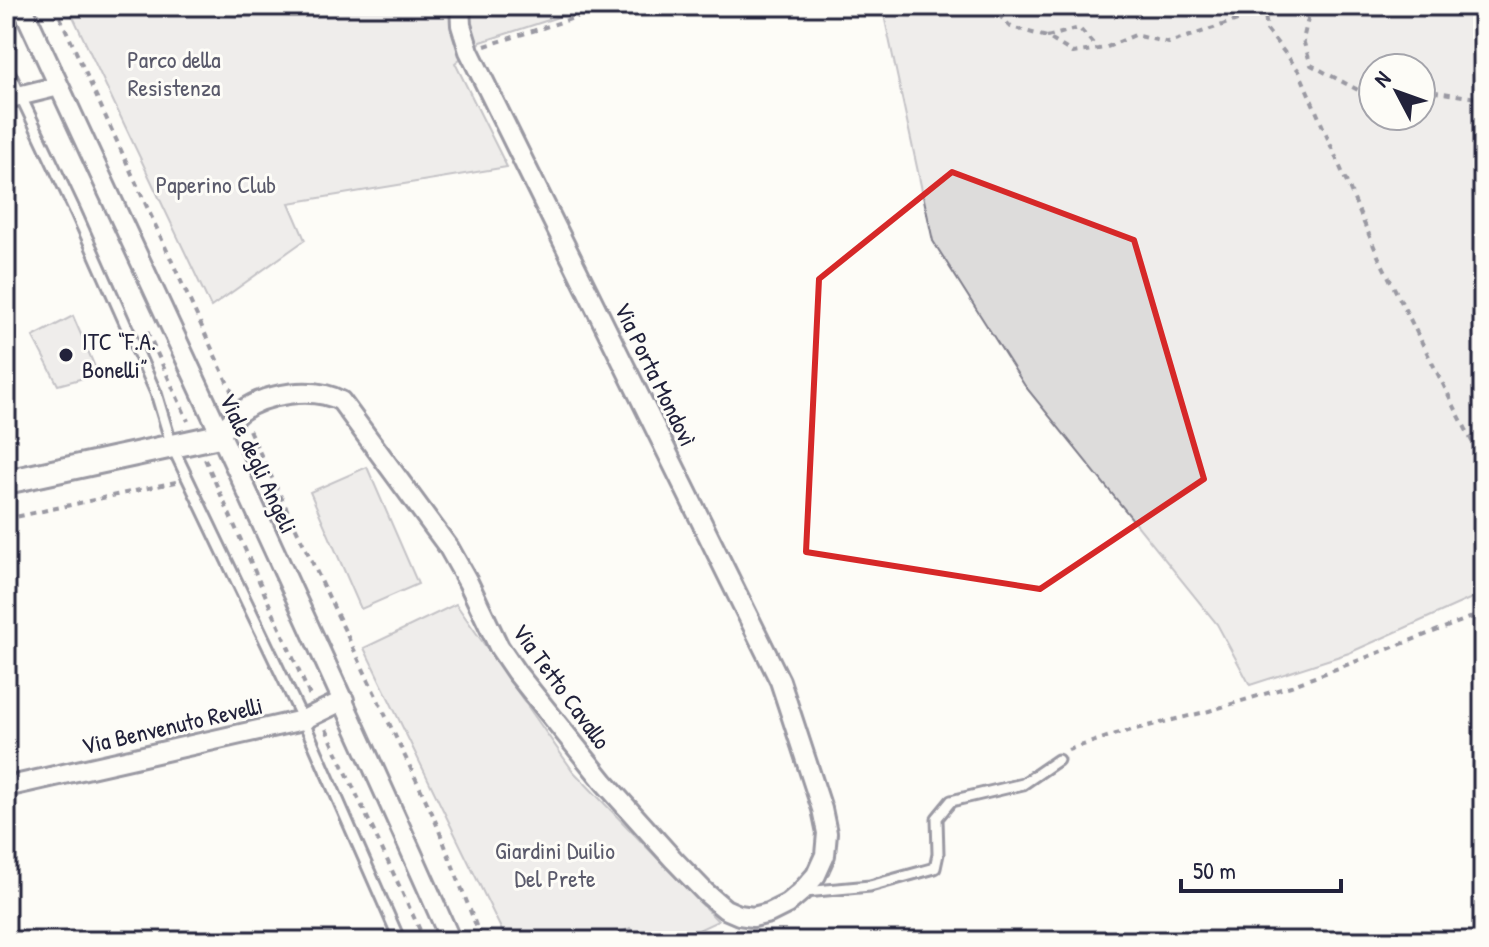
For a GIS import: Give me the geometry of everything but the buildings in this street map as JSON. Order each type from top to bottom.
[{"type":"street","name":"Viale degli Angeli","points":[[22,6],[208,438],[344,700],[451,941]]},
{"type":"street","name":"Via Porta Mondovì","points":[[460,6],[461,25],[469,51],[749,615],[780,681],[808,764]]},
{"type":"street","points":[[13,97],[59,86]]},
{"type":"street","name":"Via Tetto Cavallo","points":[[208,438],[240,412],[293,393],[330,395],[341,401],[449,548],[499,647],[516,672],[604,782],[673,859],[725,909],[753,917],[769,913],[787,904],[816,875],[825,855],[827,833],[808,764]]},
{"type":"street","points":[[6,482],[208,438]]},
{"type":"street","name":"Via Benvenuto Revelli","points":[[6,787],[310,716],[344,700]]},
{"type":"lane","points":[[6,65],[13,97],[76,213],[156,393],[172,446],[310,716],[400,941]]},
{"type":"lane","points":[[801,892],[870,886],[935,868],[938,854],[937,818],[951,801],[1023,784],[1058,760]]},
{"type":"path","points":[[55,6],[240,412],[433,815],[482,941]]},
{"type":"path","points":[[469,51],[612,6]]},
{"type":"path","points":[[990,6],[1011,27],[1047,37],[1073,53],[1098,49],[1135,35],[1169,43],[1265,8],[1267,30],[1299,71],[1379,258],[1483,463]]},
{"type":"path","points":[[1311,6],[1303,40],[1311,65],[1357,89]]},
{"type":"path","points":[[6,24],[19,51]]},
{"type":"path","points":[[1047,37],[1079,28],[1098,49]]},
{"type":"path","points":[[1299,71],[1311,65]]},
{"type":"path","points":[[1437,92],[1483,99]]},
{"type":"path","points":[[144,324],[208,438],[212,475],[310,716],[425,941]]},
{"type":"path","points":[[6,519],[212,475]]},
{"type":"path","points":[[1058,760],[1072,747],[1291,686],[1483,613]]},
{"type":"highlighted area","points":[[952,172],[1134,240],[1204,479],[1040,589],[806,552],[819,279]]},
{"type":"green space","points":[[68,6],[592,6],[481,42],[455,63],[507,167],[289,203],[305,240],[211,307]]},
{"type":"green space","points":[[882,6],[1483,6],[1483,593],[1349,653],[1250,685],[1217,624],[1025,386],[933,241]]},
{"type":"green space","name":"ITC “F.A. Bonelli”","points":[[73,316],[98,374],[58,385],[33,337]]},
{"type":"green space","points":[[367,467],[418,584],[361,609],[310,492]]},
{"type":"green space","name":"Giardini Duilio Del Prete","points":[[456,604],[573,771],[718,921],[675,941],[638,941],[630,928],[602,941],[507,941],[364,648]]},
{"type":"place","name":"ITC “F.A. Bonelli”","points":[[66,355]]},
{"type":"park label","name":"Parco della Resistenza","points":[[174,73]]},
{"type":"park label","name":"Paperino Club","points":[[216,184]]}]
